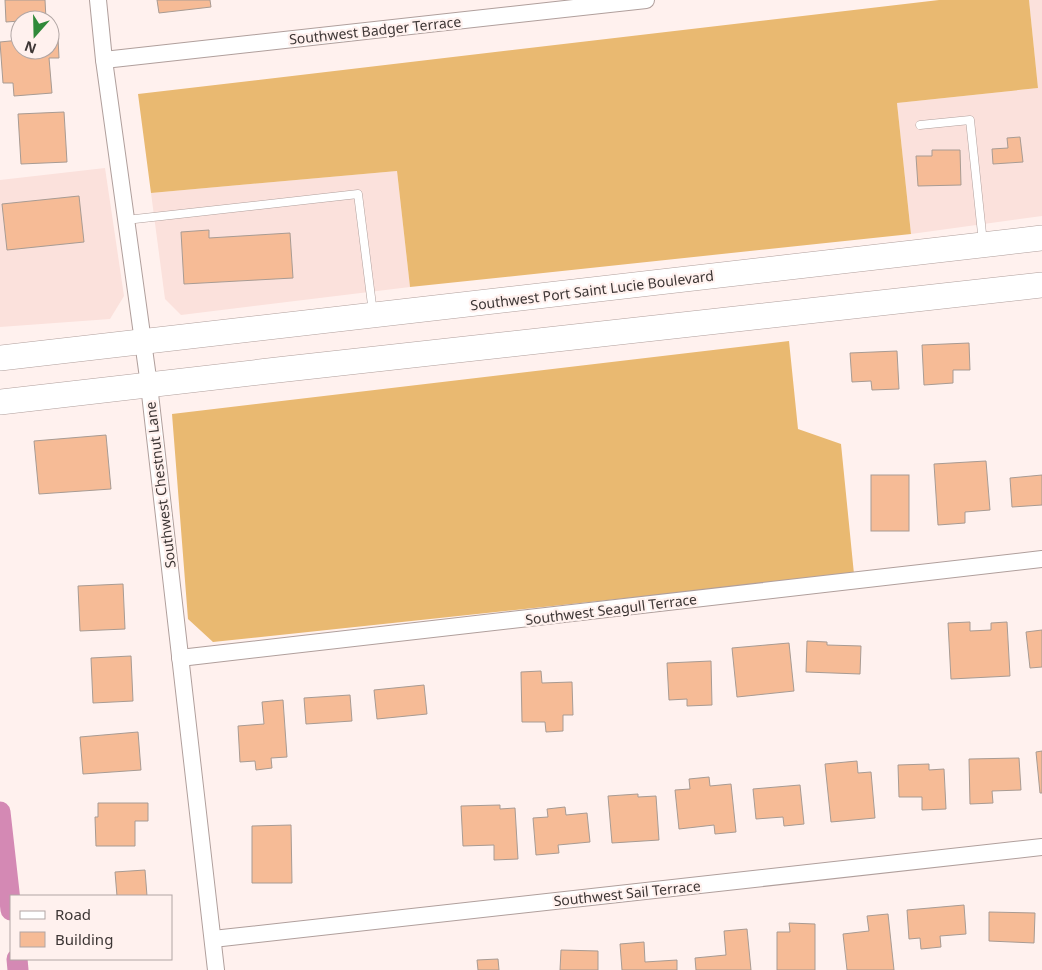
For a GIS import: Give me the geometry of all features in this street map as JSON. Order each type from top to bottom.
[{"type":"main road","name":"Southwest Port Saint Lucie Boulevard","points":[[0,358],[1042,238]]},
{"type":"main road","points":[[0,402],[1042,285]]},
{"type":"street","name":"Southwest Chestnut Lane","points":[[98,0],[104,60],[149,385],[216,970]]},
{"type":"street","name":"Southwest Badger Terrace","points":[[104,60],[646,0]]},
{"type":"street","name":"Southwest Seagull Terrace","points":[[180,658],[1042,559]]},
{"type":"street","name":"Southwest Sail Terrace","points":[[213,939],[1042,847]]},
{"type":"lane","points":[[920,125],[970,120],[983,245]]},
{"type":"lane","points":[[126,220],[358,194],[373,315]]},
{"type":"shaded area","points":[[939,0],[1029,0],[1038,88],[897,103],[911,234],[410,287],[397,171],[151,193],[138,94]]},
{"type":"shaded area","points":[[1029,0],[1042,0],[1042,216],[911,234],[897,103],[1038,88]]},
{"type":"shaded area","points":[[105,168],[124,296],[110,319],[0,327],[0,180]]},
{"type":"shaded area","points":[[397,171],[410,287],[181,315],[165,299],[151,193]]},
{"type":"shaded area","points":[[789,341],[798,429],[841,444],[854,574],[213,642],[188,619],[172,414]]},
{"type":"building","points":[[5,0],[45,0],[46,10],[10,10],[10,22],[6,22]]},
{"type":"building","points":[[157,0],[210,0],[211,7],[159,13]]},
{"type":"building","points":[[10,41],[10,60],[49,60],[52,93],[14,96],[13,83],[3,83],[0,42]]},
{"type":"building","points":[[64,112],[67,162],[21,164],[18,114]]},
{"type":"building","points":[[1020,137],[1023,162],[993,164],[992,149],[1008,148],[1007,138]]},
{"type":"building","points":[[932,150],[960,150],[961,185],[918,186],[916,156],[932,156]]},
{"type":"building","points":[[79,196],[84,242],[7,250],[2,204]]},
{"type":"building","points":[[209,230],[209,238],[290,233],[293,278],[184,284],[181,232]]},
{"type":"building","points":[[969,343],[970,370],[953,370],[953,383],[924,385],[922,345]]},
{"type":"building","points":[[897,351],[899,389],[872,390],[871,381],[852,382],[850,353]]},
{"type":"building","points":[[106,435],[111,489],[39,494],[34,441]]},
{"type":"building","points":[[986,461],[990,510],[965,512],[965,523],[938,525],[934,464]]},
{"type":"building","points":[[871,475],[909,475],[909,531],[871,531]]},
{"type":"building","points":[[1042,475],[1042,505],[1012,507],[1010,478]]},
{"type":"building","points":[[123,584],[125,629],[80,631],[78,586]]},
{"type":"building","points":[[970,622],[970,631],[991,630],[991,623],[1007,622],[1010,676],[951,679],[948,623]]},
{"type":"building","points":[[1042,630],[1042,667],[1030,668],[1026,632]]},
{"type":"building","points":[[807,641],[827,642],[827,645],[861,646],[860,674],[806,672]]},
{"type":"building","points":[[789,643],[794,691],[737,697],[732,648]]},
{"type":"building","points":[[131,656],[133,701],[93,703],[91,658]]},
{"type":"building","points":[[711,661],[712,705],[687,706],[687,699],[669,700],[667,663]]},
{"type":"building","points":[[541,671],[542,683],[572,682],[573,715],[563,715],[563,731],[546,732],[545,722],[522,722],[521,672]]},
{"type":"building","points":[[424,685],[427,714],[377,719],[374,690]]},
{"type":"building","points":[[350,695],[352,721],[306,724],[304,698]]},
{"type":"building","points":[[283,700],[287,757],[271,758],[272,768],[256,770],[255,761],[240,762],[238,726],[264,724],[262,702]]},
{"type":"building","points":[[138,732],[141,770],[83,774],[80,737]]},
{"type":"building","points":[[1042,751],[1042,793],[1040,793],[1036,752]]},
{"type":"building","points":[[1019,758],[1021,790],[992,791],[993,803],[970,804],[969,759]]},
{"type":"building","points":[[857,761],[858,773],[871,772],[875,818],[831,822],[825,764]]},
{"type":"building","points":[[929,764],[929,770],[944,769],[946,809],[922,810],[922,797],[899,797],[898,765]]},
{"type":"building","points":[[709,777],[710,786],[731,784],[736,832],[715,834],[714,825],[679,829],[675,790],[690,789],[689,779]]},
{"type":"building","points":[[800,785],[804,824],[784,826],[783,817],[756,819],[753,789]]},
{"type":"building","points":[[638,794],[638,797],[656,796],[659,840],[612,843],[608,796]]},
{"type":"building","points":[[98,803],[148,803],[148,821],[135,821],[135,846],[96,846],[95,817],[98,817]]},
{"type":"building","points":[[500,805],[500,809],[515,808],[518,859],[494,860],[494,845],[463,846],[461,806]]},
{"type":"building","points":[[565,807],[566,815],[587,813],[590,842],[558,845],[559,853],[536,855],[533,818],[548,817],[547,809]]},
{"type":"building","points":[[291,825],[292,883],[252,883],[252,826]]},
{"type":"building","points":[[145,870],[147,895],[117,895],[115,872]]},
{"type":"building","points":[[964,905],[966,934],[940,936],[941,947],[921,949],[920,938],[909,939],[907,910]]},
{"type":"building","points":[[989,912],[1035,913],[1034,943],[989,941]]},
{"type":"building","points":[[888,914],[894,970],[847,970],[843,934],[869,931],[867,916]]},
{"type":"building","points":[[789,923],[815,924],[815,970],[777,970],[777,932],[790,932]]},
{"type":"building","points":[[747,929],[751,970],[696,970],[695,958],[726,955],[724,931]]},
{"type":"building","points":[[644,942],[645,962],[677,960],[677,970],[622,970],[620,944]]},
{"type":"building","points":[[561,950],[598,951],[598,970],[560,970]]},
{"type":"building","points":[[498,959],[499,970],[478,970],[477,960]]},
{"type":"waterway","points":[[0,812],[10,901]]},
{"type":"waterway","points":[[17,960],[18,970]]}]
